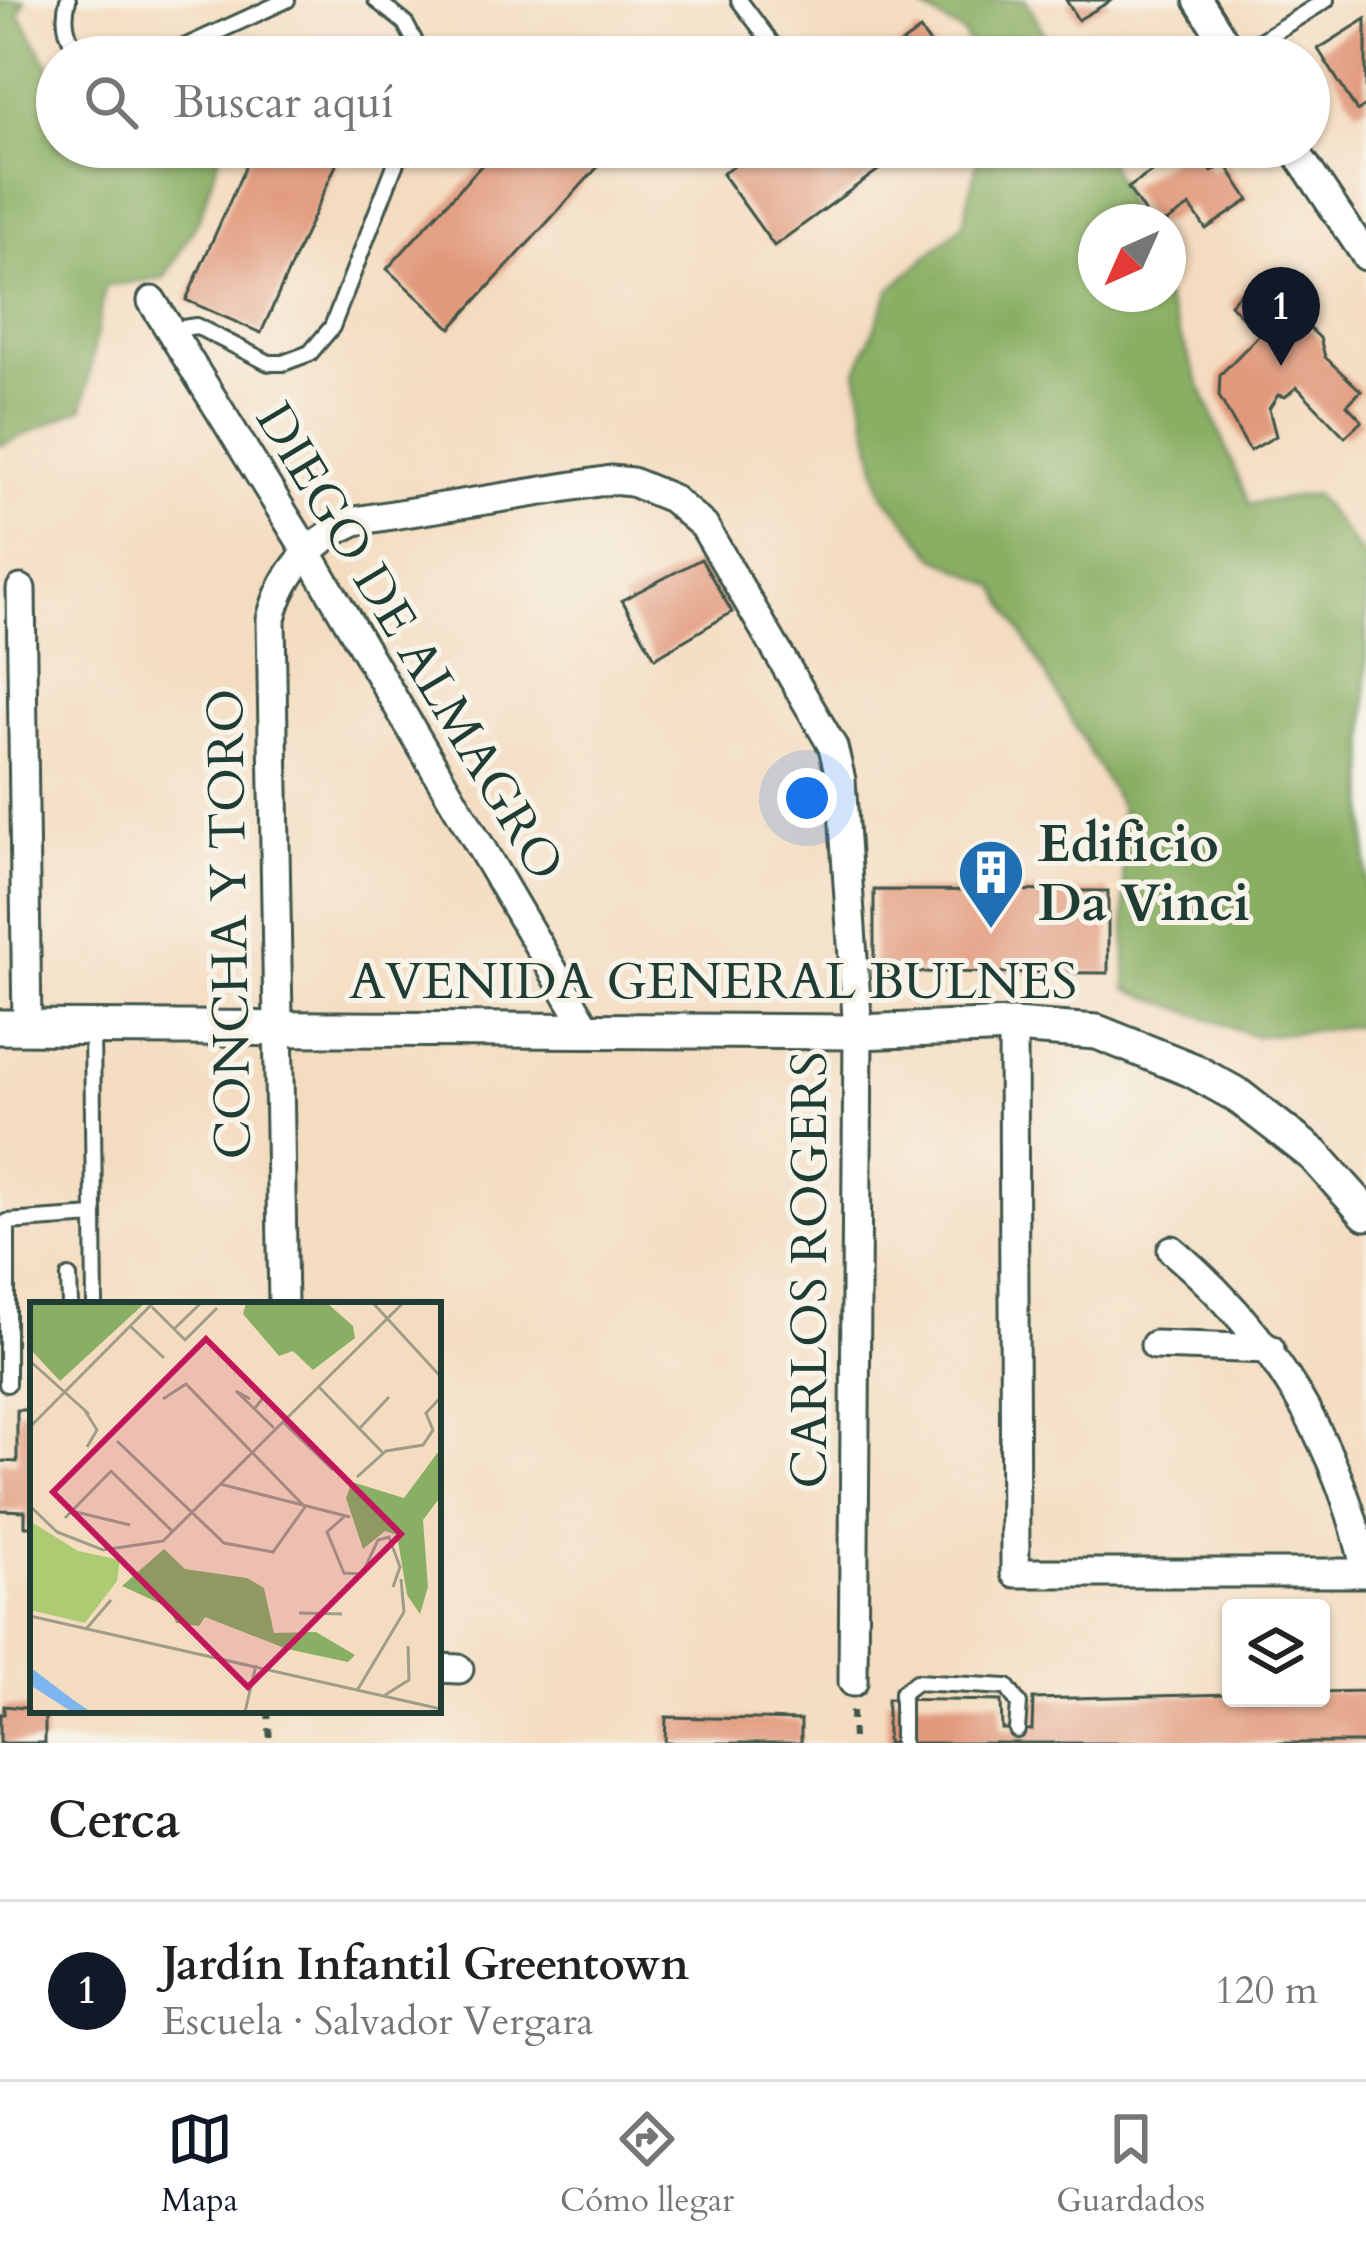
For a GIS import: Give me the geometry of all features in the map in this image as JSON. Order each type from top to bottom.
[{"type":"street","points":[[1198,0],[1221,36]]},
{"type":"street","points":[[1307,168],[1366,256]]},
{"type":"street","name":"DIEGO DE ALMAGRO","points":[[152,301],[308,553],[588,1030]]},
{"type":"street","name":"CARLOS ROGERS","points":[[308,553],[356,520],[611,480],[652,488],[689,511],[717,544],[832,747],[841,780],[858,1032],[853,1682]]},
{"type":"street","name":"CONCHA Y TORO","points":[[283,1302],[271,619],[284,581],[308,553]]},
{"type":"street","points":[[14,1028],[30,983],[21,589]]},
{"type":"street","points":[[1012,1026],[1015,1573],[1366,1573],[1334,1463],[1316,1423],[1270,1349],[1207,1280],[1172,1250]]},
{"type":"street","name":"AVENIDA GENERAL BULNES","points":[[14,1028],[858,1032],[1012,1026],[1097,1032],[1192,1070],[1279,1126],[1314,1155],[1366,1213]]},
{"type":"street","points":[[1155,1345],[1270,1349]]},
{"type":"lane","points":[[68,0],[69,36]]},
{"type":"lane","points":[[208,36],[287,0]]},
{"type":"lane","points":[[376,0],[405,23],[412,36]]},
{"type":"lane","points":[[739,0],[766,36]]},
{"type":"lane","points":[[1268,36],[1326,0]]},
{"type":"lane","points":[[169,330],[196,326],[268,364],[310,353],[332,328],[394,168]]},
{"type":"lane","points":[[92,1028],[95,1302]]},
{"type":"lane","points":[[7,1384],[7,1222],[94,1216]]},
{"type":"lane","points":[[69,1277],[70,1302]]},
{"type":"lane","points":[[902,1743],[902,1693],[916,1682],[1007,1687],[1018,1704],[1017,1730]]},
{"type":"path","points":[[268,1713],[270,1743]]},
{"type":"green space","points":[[0,0],[25,0],[19,14],[36,44],[36,168],[215,168],[200,217],[164,278],[105,286],[83,408],[0,446]]},
{"type":"green space","points":[[909,0],[1026,0],[1046,36],[965,36]]},
{"type":"green space","points":[[976,168],[1112,168],[1127,204],[1078,204],[1078,312],[1170,312],[1249,504],[1314,494],[1366,559],[1366,1025],[1256,1036],[1127,989],[1121,807],[996,587],[936,557],[881,491],[857,371],[890,290],[963,224]]},
{"type":"building","points":[[1066,0],[1112,0],[1078,20]]},
{"type":"building","points":[[1366,19],[1366,105],[1357,111],[1330,68],[1330,42]]},
{"type":"building","points":[[245,168],[335,168],[261,333],[186,300]]},
{"type":"building","points":[[479,168],[597,168],[451,328],[387,269]]},
{"type":"building","points":[[730,168],[881,168],[774,246],[722,174]]},
{"type":"building","points":[[1157,168],[1209,168],[1212,172],[1228,168],[1249,200],[1206,229],[1186,204],[1139,204],[1128,188]]},
{"type":"building","points":[[1254,279],[1285,313],[1292,311],[1320,338],[1325,357],[1361,391],[1347,405],[1362,421],[1345,437],[1297,387],[1285,397],[1278,395],[1269,409],[1276,436],[1250,451],[1239,432],[1219,396],[1220,375],[1259,335],[1230,304]]},
{"type":"building","points":[[701,559],[732,612],[655,658],[622,600]]},
{"type":"building","name":"Edificio Da Vinci","points":[[874,890],[1108,891],[1108,973],[874,972]]},
{"type":"building","points":[[17,1410],[30,1410],[30,1526],[25,1526],[25,1511],[0,1510],[0,1461],[17,1462]]},
{"type":"building","points":[[1366,1691],[1366,1743],[887,1743],[887,1699],[1001,1701],[1002,1729],[1032,1730],[1033,1699],[1222,1694],[1222,1707],[1330,1707],[1330,1692]]},
{"type":"building","points":[[4,1706],[45,1713],[45,1743],[0,1743],[0,1714]]},
{"type":"building","points":[[666,1717],[801,1720],[801,1743],[665,1743]]},
{"type":"place","name":"Jardín Infantil Greentown","points":[[1281,366]]},
{"type":"place","name":"Edificio Da Vinci","points":[[991,931]]}]
